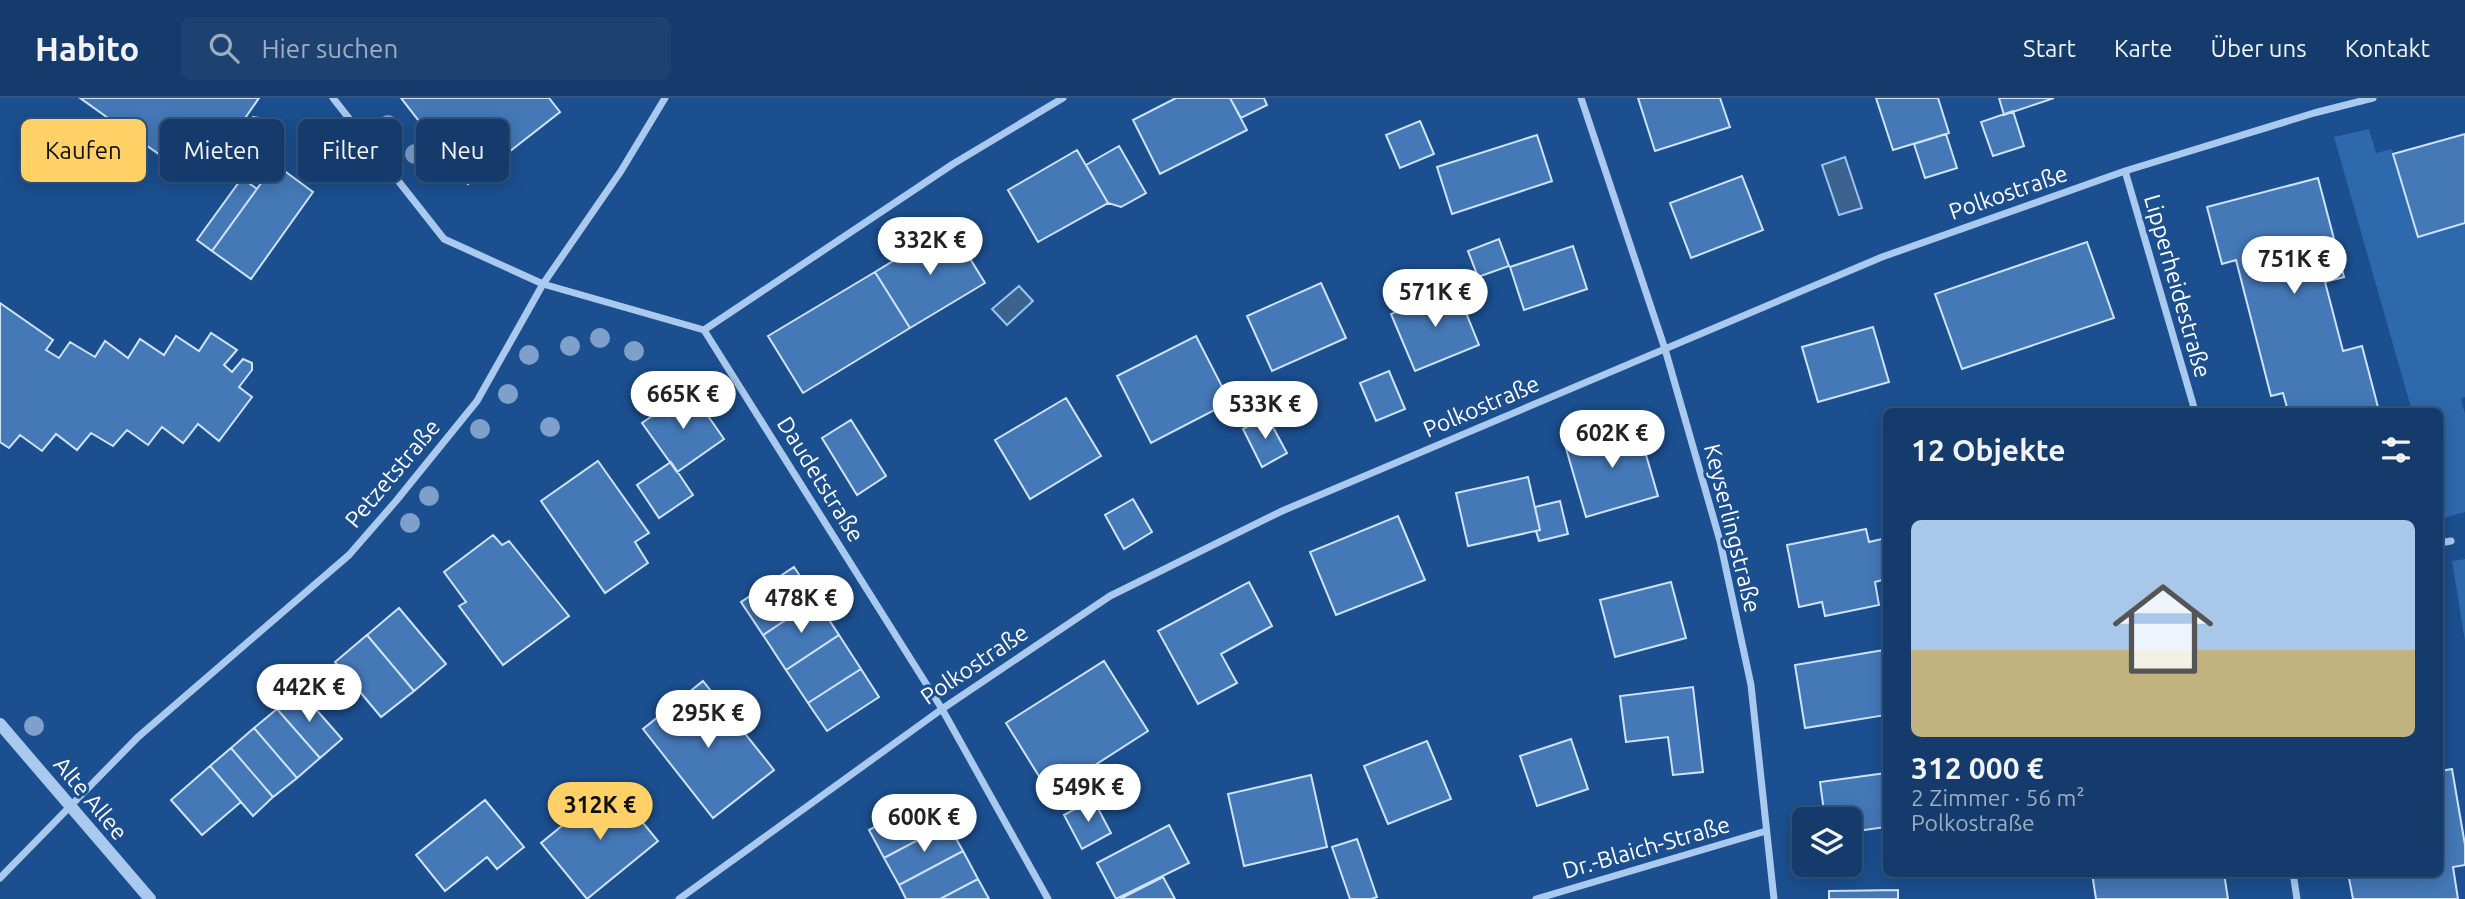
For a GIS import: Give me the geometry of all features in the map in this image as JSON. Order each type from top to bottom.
[{"type":"street","points":[[333,98],[444,239],[543,284],[704,330],[953,164],[1063,98]]},
{"type":"street","name":"Petzetstraße","points":[[0,878],[138,737],[349,555],[477,401],[543,284],[621,171],[665,98]]},
{"type":"street","name":"Keyserlingstraße","points":[[1581,98],[1665,349],[1720,541],[1751,685],[1773,899]]},
{"type":"street","name":"Polkostraße","points":[[679,899],[942,709],[1110,596],[1282,511],[1882,257],[2124,171],[2314,113],[2373,98]]},
{"type":"street","name":"Lipperheidestraße","points":[[2124,171],[2193,408]]},
{"type":"street","name":"Daudetstraße","points":[[704,330],[942,709],[1048,899]]},
{"type":"street","points":[[2443,542],[2451,541]]},
{"type":"street","name":"Alte Allee","points":[[0,724],[150,899]]},
{"type":"street","name":"Dr.-Blaich-Straße","points":[[1536,899],[1766,831]]},
{"type":"street","points":[[2294,877],[2297,899]]},
{"type":"shaded area","points":[[2369,129],[2376,153],[2392,149],[2418,237],[2465,223],[2465,397],[2461,399],[2465,414],[2465,512],[2443,518],[2443,408],[2411,408],[2334,137]]},
{"type":"shaded area","points":[[1845,157],[1862,208],[1839,215],[1822,165]]},
{"type":"shaded area","points":[[1019,286],[1033,301],[1007,325],[992,309]]},
{"type":"shaded area","points":[[2465,559],[2465,641],[2452,561]]},
{"type":"building","points":[[80,98],[259,98],[245,119],[160,119],[160,155],[146,145],[146,119],[110,119]]},
{"type":"building","points":[[401,98],[549,98],[560,112],[509,152],[509,119],[417,119]]},
{"type":"building","points":[[1176,98],[1230,98],[1247,130],[1160,174],[1133,120]]},
{"type":"building","points":[[1230,98],[1264,98],[1267,105],[1241,118]]},
{"type":"building","points":[[1638,98],[1720,98],[1730,127],[1655,151]]},
{"type":"building","points":[[1876,98],[1938,98],[1949,133],[1893,150]]},
{"type":"building","points":[[1999,98],[2054,98],[2004,115]]},
{"type":"building","points":[[2013,111],[2024,146],[1993,156],[1981,122]]},
{"type":"building","points":[[1420,121],[1434,154],[1400,168],[1386,135]]},
{"type":"building","points":[[1946,134],[1957,168],[1925,178],[1914,144]]},
{"type":"building","points":[[2465,134],[2465,223],[2418,237],[2393,154]]},
{"type":"building","points":[[1537,135],[1552,181],[1452,214],[1437,167]]},
{"type":"building","points":[[1119,146],[1146,193],[1121,207],[1108,203],[1086,165]]},
{"type":"building","points":[[1077,150],[1108,203],[1038,242],[1008,190]]},
{"type":"building","points":[[284,171],[313,192],[251,279],[212,251],[262,182],[284,182]]},
{"type":"building","points":[[1742,176],[1763,230],[1691,258],[1670,203]]},
{"type":"building","points":[[2318,178],[2344,277],[2325,282],[2343,351],[2362,346],[2378,408],[2287,408],[2283,393],[2271,396],[2236,260],[2222,264],[2207,207]]},
{"type":"building","points":[[239,182],[247,182],[257,189],[212,251],[197,240]]},
{"type":"building","points":[[950,226],[985,283],[910,328],[875,272]]},
{"type":"building","points":[[1499,239],[1509,266],[1478,277],[1468,251]]},
{"type":"building","points":[[2087,242],[2114,318],[1962,369],[1935,294]]},
{"type":"building","points":[[1573,246],[1587,289],[1524,310],[1510,267]]},
{"type":"building","points":[[875,272],[910,328],[803,393],[768,336]]},
{"type":"building","points":[[1321,283],[1346,338],[1272,371],[1247,316]]},
{"type":"building","points":[[1456,288],[1479,345],[1415,371],[1391,314]]},
{"type":"building","points":[[0,303],[53,340],[46,350],[59,358],[70,342],[95,357],[105,341],[128,358],[140,339],[164,355],[176,336],[199,351],[211,333],[237,350],[224,365],[232,372],[243,359],[252,363],[252,370],[239,387],[252,397],[219,441],[198,424],[183,443],[162,427],[148,445],[127,430],[113,446],[91,433],[77,450],[56,434],[42,451],[20,435],[9,448],[0,442]]},
{"type":"building","points":[[1873,327],[1889,382],[1818,402],[1802,347]]},
{"type":"building","points":[[1196,336],[1230,402],[1151,443],[1117,376]]},
{"type":"building","points":[[1389,371],[1405,409],[1376,421],[1360,383]]},
{"type":"building","points":[[690,390],[724,439],[677,472],[642,423]]},
{"type":"building","points":[[1066,398],[1101,456],[1030,499],[995,440]]},
{"type":"building","points":[[1267,416],[1287,453],[1262,467],[1243,429]]},
{"type":"building","points":[[851,420],[886,476],[857,495],[822,438]]},
{"type":"building","points":[[1637,424],[1658,496],[1586,517],[1565,445]]},
{"type":"building","points":[[598,461],[649,533],[635,542],[648,563],[605,593],[541,501]]},
{"type":"building","points":[[671,462],[693,495],[659,518],[637,485]]},
{"type":"building","points":[[1528,477],[1540,530],[1468,546],[1456,493]]},
{"type":"building","points":[[1133,499],[1152,532],[1124,549],[1105,515]]},
{"type":"building","points":[[1560,501],[1568,534],[1539,541],[1536,531],[1540,530],[1535,507]]},
{"type":"building","points":[[1398,516],[1425,580],[1336,615],[1310,552]]},
{"type":"building","points":[[1866,529],[1869,542],[1883,539],[1883,580],[1875,582],[1879,605],[1825,616],[1822,602],[1799,607],[1787,545]]},
{"type":"building","points":[[493,535],[502,545],[509,541],[569,616],[503,665],[459,606],[466,602],[444,572]]},
{"type":"building","points":[[794,567],[816,600],[763,635],[741,602]]},
{"type":"building","points":[[1249,582],[1272,626],[1221,654],[1237,683],[1198,704],[1158,631]]},
{"type":"building","points":[[1671,582],[1686,638],[1615,657],[1600,600]]},
{"type":"building","points":[[816,600],[839,635],[786,670],[763,635]]},
{"type":"building","points":[[399,608],[446,664],[414,691],[367,635]]},
{"type":"building","points":[[367,635],[414,691],[381,717],[335,662]]},
{"type":"building","points":[[839,635],[861,669],[808,703],[786,670]]},
{"type":"building","points":[[1883,650],[1883,715],[1805,728],[1795,665]]},
{"type":"building","points":[[1104,661],[1148,731],[1050,794],[1006,723]]},
{"type":"building","points":[[861,669],[879,697],[827,731],[808,703]]},
{"type":"building","points":[[703,681],[774,770],[713,818],[643,729]]},
{"type":"building","points":[[1693,687],[1703,772],[1673,775],[1668,737],[1626,742],[1620,696]]},
{"type":"building","points":[[299,690],[342,739],[320,758],[277,709]]},
{"type":"building","points":[[277,709],[320,758],[297,778],[254,728]]},
{"type":"building","points":[[254,728],[297,778],[273,797],[231,748]]},
{"type":"building","points":[[1571,739],[1588,789],[1537,806],[1520,756]]},
{"type":"building","points":[[1427,741],[1451,799],[1388,824],[1364,766]]},
{"type":"building","points":[[231,748],[273,797],[253,816],[210,766]]},
{"type":"building","points":[[210,766],[241,802],[202,835],[171,800]]},
{"type":"building","points":[[2452,769],[2465,845],[2465,865],[2453,867],[2458,899],[2353,899],[2349,877],[2443,877],[2443,770]]},
{"type":"building","points":[[1883,773],[1883,827],[1862,830],[1862,807],[1823,807],[1820,782]]},
{"type":"building","points":[[1311,775],[1327,847],[1244,866],[1228,794]]},
{"type":"building","points":[[612,785],[658,841],[587,899],[541,843]]},
{"type":"building","points":[[933,796],[948,824],[884,858],[869,830]]},
{"type":"building","points":[[1093,799],[1111,833],[1082,849],[1064,815]]},
{"type":"building","points":[[485,800],[524,847],[497,869],[487,857],[445,891],[416,855]]},
{"type":"building","points":[[948,824],[963,851],[899,885],[884,858]]},
{"type":"building","points":[[1169,825],[1189,863],[1116,899],[1097,863]]},
{"type":"building","points":[[1357,839],[1377,897],[1371,899],[1350,899],[1332,847]]},
{"type":"building","points":[[963,851],[978,879],[940,899],[906,899],[899,885]]},
{"type":"building","points":[[1163,877],[1175,899],[1120,899]]},
{"type":"building","points":[[2093,877],[2225,877],[2228,899],[2096,899]]},
{"type":"building","points":[[978,879],[989,899],[940,899]]},
{"type":"building","points":[[1898,890],[1898,899],[1829,899],[1829,891]]}]
